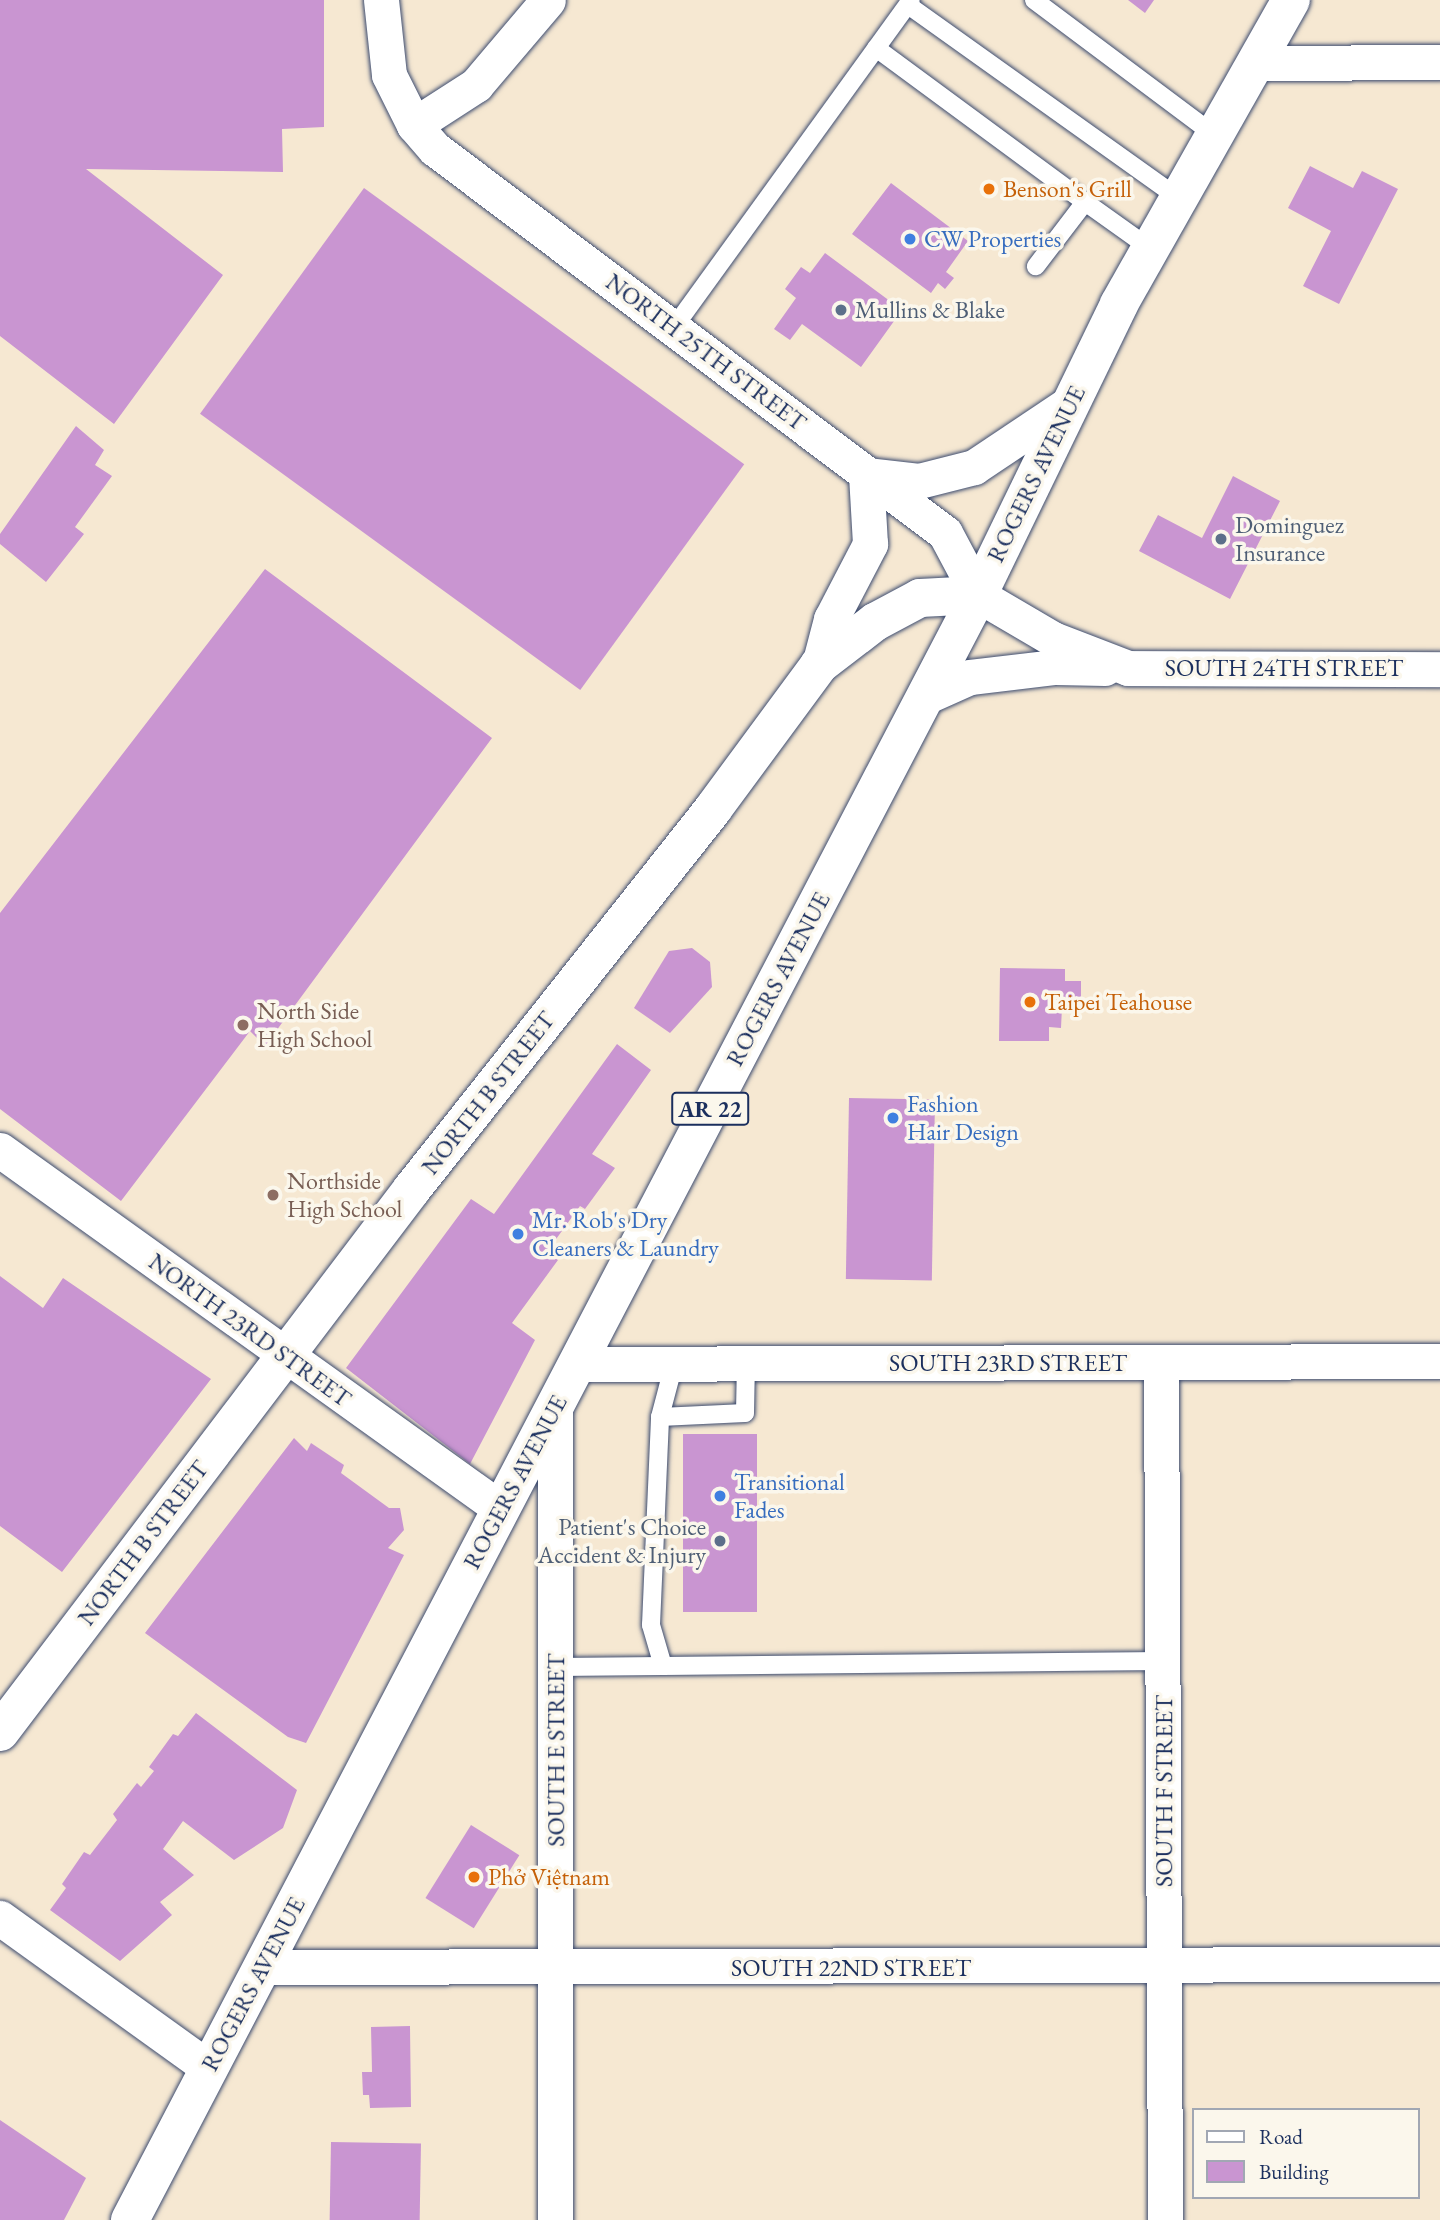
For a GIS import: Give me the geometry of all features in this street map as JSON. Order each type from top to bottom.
[{"type":"main road","name":"ROGERS AVENUE","points":[[130,2220],[978,595],[1071,402],[1151,249],[1258,63],[1291,0]]},
{"type":"main road","name":"NORTH B STREET","points":[[0,1732],[285,1355],[713,809],[819,665],[875,622],[920,598],[978,595]]},
{"type":"street","name":"NORTH 25TH STREET","points":[[381,0],[389,75],[414,125],[435,149],[524,220],[675,326],[945,533],[978,595]]},
{"type":"street","points":[[414,125],[476,85],[548,0]]},
{"type":"street","points":[[1258,63],[1440,62]]},
{"type":"street","points":[[819,665],[831,619],[870,544],[866,475],[919,481],[974,467],[1071,402]]},
{"type":"street","name":"SOUTH 24TH STREET","points":[[978,595],[1053,639],[1128,668]]},
{"type":"street","name":"SOUTH 24TH STREET","points":[[925,697],[970,677],[1055,667],[1440,668]]},
{"type":"street","name":"NORTH 23RD STREET","points":[[0,1150],[501,1509]]},
{"type":"street","name":"SOUTH 23RD STREET","points":[[577,1364],[1440,1361]]},
{"type":"street","name":"SOUTH F STREET","points":[[1161,1362],[1165,2220]]},
{"type":"street","name":"SOUTH E STREET","points":[[555,1406],[555,2220]]},
{"type":"street","points":[[0,1918],[209,2068]]},
{"type":"street","name":"SOUTH 22ND STREET","points":[[262,1967],[1440,1964]]},
{"type":"lane","points":[[1034,0],[1216,136]]},
{"type":"lane","points":[[675,326],[910,2],[1180,199]]},
{"type":"lane","points":[[876,48],[1151,249]]},
{"type":"lane","points":[[1036,266],[1085,202]]},
{"type":"lane","points":[[660,1417],[745,1413],[746,1363]]},
{"type":"lane","points":[[663,1666],[651,1625],[660,1417],[674,1364]]},
{"type":"lane","points":[[555,1667],[1163,1661]]},
{"type":"building","points":[[0,0],[324,0],[324,127],[282,129],[283,172],[86,169],[223,275],[114,424],[0,336]]},
{"type":"building","points":[[1128,0],[1154,0],[1145,13]]},
{"type":"building","points":[[1310,166],[1353,188],[1362,171],[1398,189],[1339,304],[1303,286],[1331,231],[1288,208]]},
{"type":"building","points":[[891,183],[968,241],[946,272],[954,278],[945,289],[938,283],[931,293],[852,234]]},
{"type":"building","points":[[364,188],[744,464],[580,690],[200,414]]},
{"type":"building","points":[[825,253],[902,310],[861,367],[802,324],[790,340],[774,329],[796,298],[785,289],[801,267],[810,273]]},
{"type":"building","points":[[76,426],[104,450],[95,465],[112,476],[75,527],[84,534],[46,582],[0,544],[0,534]]},
{"type":"building","points":[[1233,476],[1280,501],[1230,599],[1139,551],[1158,515],[1202,538]]},
{"type":"building","points":[[265,569],[492,738],[265,1046],[250,1031],[121,1201],[0,1109],[0,913]]},
{"type":"building","points":[[692,948],[710,962],[712,987],[670,1033],[634,1008],[669,951]]},
{"type":"building","points":[[1000,968],[1065,969],[1065,981],[1081,981],[1081,1007],[1062,1007],[1061,1028],[1049,1027],[1049,1041],[999,1041]]},
{"type":"building","points":[[617,1044],[651,1070],[592,1154],[615,1168],[585,1209],[580,1206],[546,1253],[558,1260],[512,1323],[535,1340],[470,1464],[346,1368],[471,1199],[494,1214]]},
{"type":"building","points":[[849,1098],[935,1100],[932,1280],[846,1279]]},
{"type":"building","points":[[0,1276],[43,1308],[63,1278],[211,1379],[62,1572],[0,1526]]},
{"type":"building","points":[[683,1434],[757,1434],[757,1612],[683,1612]]},
{"type":"building","points":[[294,1438],[307,1451],[311,1443],[344,1465],[341,1473],[389,1508],[400,1508],[404,1530],[388,1548],[404,1555],[306,1743],[288,1737],[145,1633]]},
{"type":"building","points":[[196,1713],[297,1790],[283,1828],[234,1860],[183,1821],[163,1849],[194,1875],[160,1902],[172,1915],[120,1961],[50,1910],[66,1888],[62,1884],[84,1852],[90,1855],[117,1820],[113,1814],[137,1783],[141,1787],[154,1771],[149,1767],[173,1734],[178,1736]]},
{"type":"building","name":"Phở Việtnam","points":[[471,1825],[519,1855],[474,1928],[425,1898]]},
{"type":"building","points":[[410,2026],[411,2107],[370,2108],[369,2095],[363,2095],[362,2072],[372,2072],[371,2027]]},
{"type":"building","points":[[0,2120],[86,2178],[64,2220],[0,2220]]},
{"type":"building","points":[[331,2142],[421,2144],[420,2220],[330,2220]]},
{"type":"place","name":"Benson's Grill","points":[[989,189]]},
{"type":"place","name":"CW Properties","points":[[910,239]]},
{"type":"place","name":"Mullins & Blake","points":[[841,310]]},
{"type":"place","name":"Dominguez Insurance","points":[[1221,539]]},
{"type":"place","name":"Taipei Teahouse","points":[[1030,1002]]},
{"type":"place","name":"North Side High School","points":[[243,1025]]},
{"type":"place","name":"Fashion Hair Design","points":[[893,1118]]},
{"type":"place","name":"Northside High School","points":[[273,1195]]},
{"type":"place","name":"Mr. Rob's Dry Cleaners & Laundry","points":[[518,1234]]},
{"type":"place","name":"Transitional Fades","points":[[720,1496]]},
{"type":"place","name":"Patient's Choice Accident & Injury","points":[[720,1541]]},
{"type":"place","name":"Phở Việtnam","points":[[474,1877]]}]
